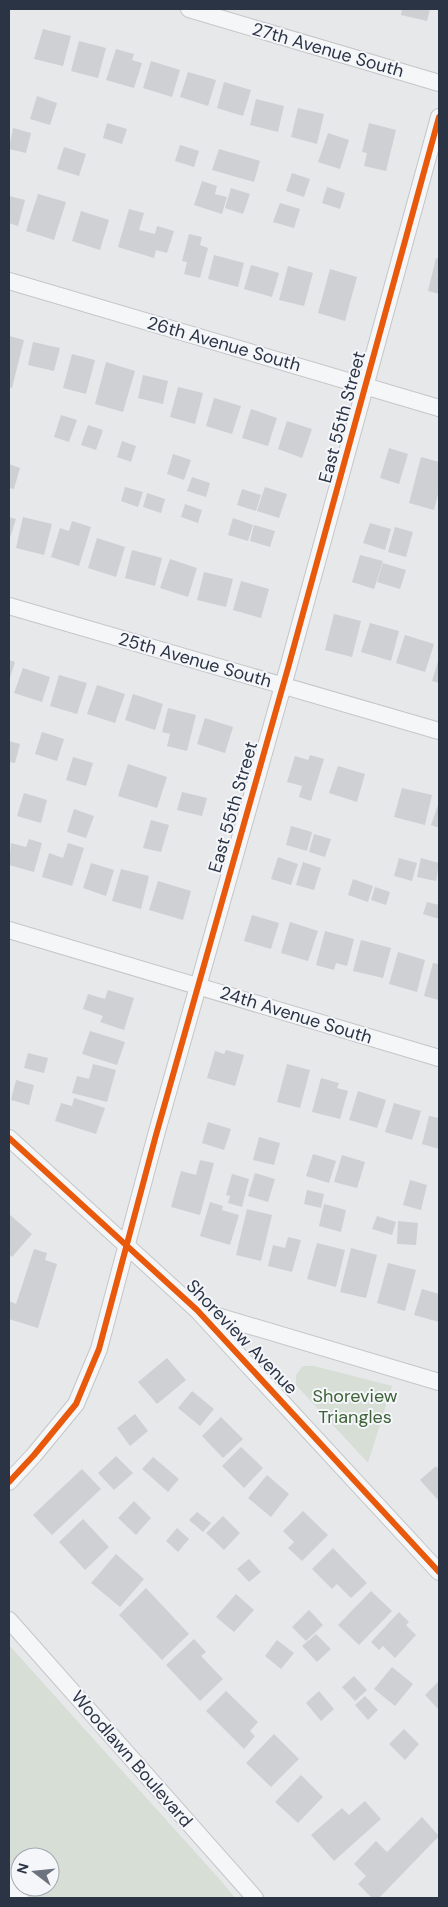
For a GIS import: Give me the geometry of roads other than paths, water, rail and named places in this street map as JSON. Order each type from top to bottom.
[{"type":"street","name":"27th Avenue South","points":[[189,9],[439,83]]},
{"type":"street","name":"East 55th Street","points":[[9,1482],[76,1404],[99,1350],[126,1245],[366,386],[439,117]]},
{"type":"street","name":"26th Avenue South","points":[[9,281],[439,408]]},
{"type":"street","name":"25th Avenue South","points":[[9,606],[439,732]]},
{"type":"street","name":"24th Avenue South","points":[[9,930],[439,1058]]},
{"type":"street","name":"Shoreview Avenue","points":[[9,1138],[197,1310],[439,1572]]},
{"type":"street","points":[[197,1310],[439,1382]]},
{"type":"street","name":"Woodlawn Boulevard","points":[[9,1620],[255,1898]]},
{"type":"street","points":[[9,1878],[18,1898]]},
{"type":"park label","name":"Shoreview Triangles","points":[[355,1406]]}]
